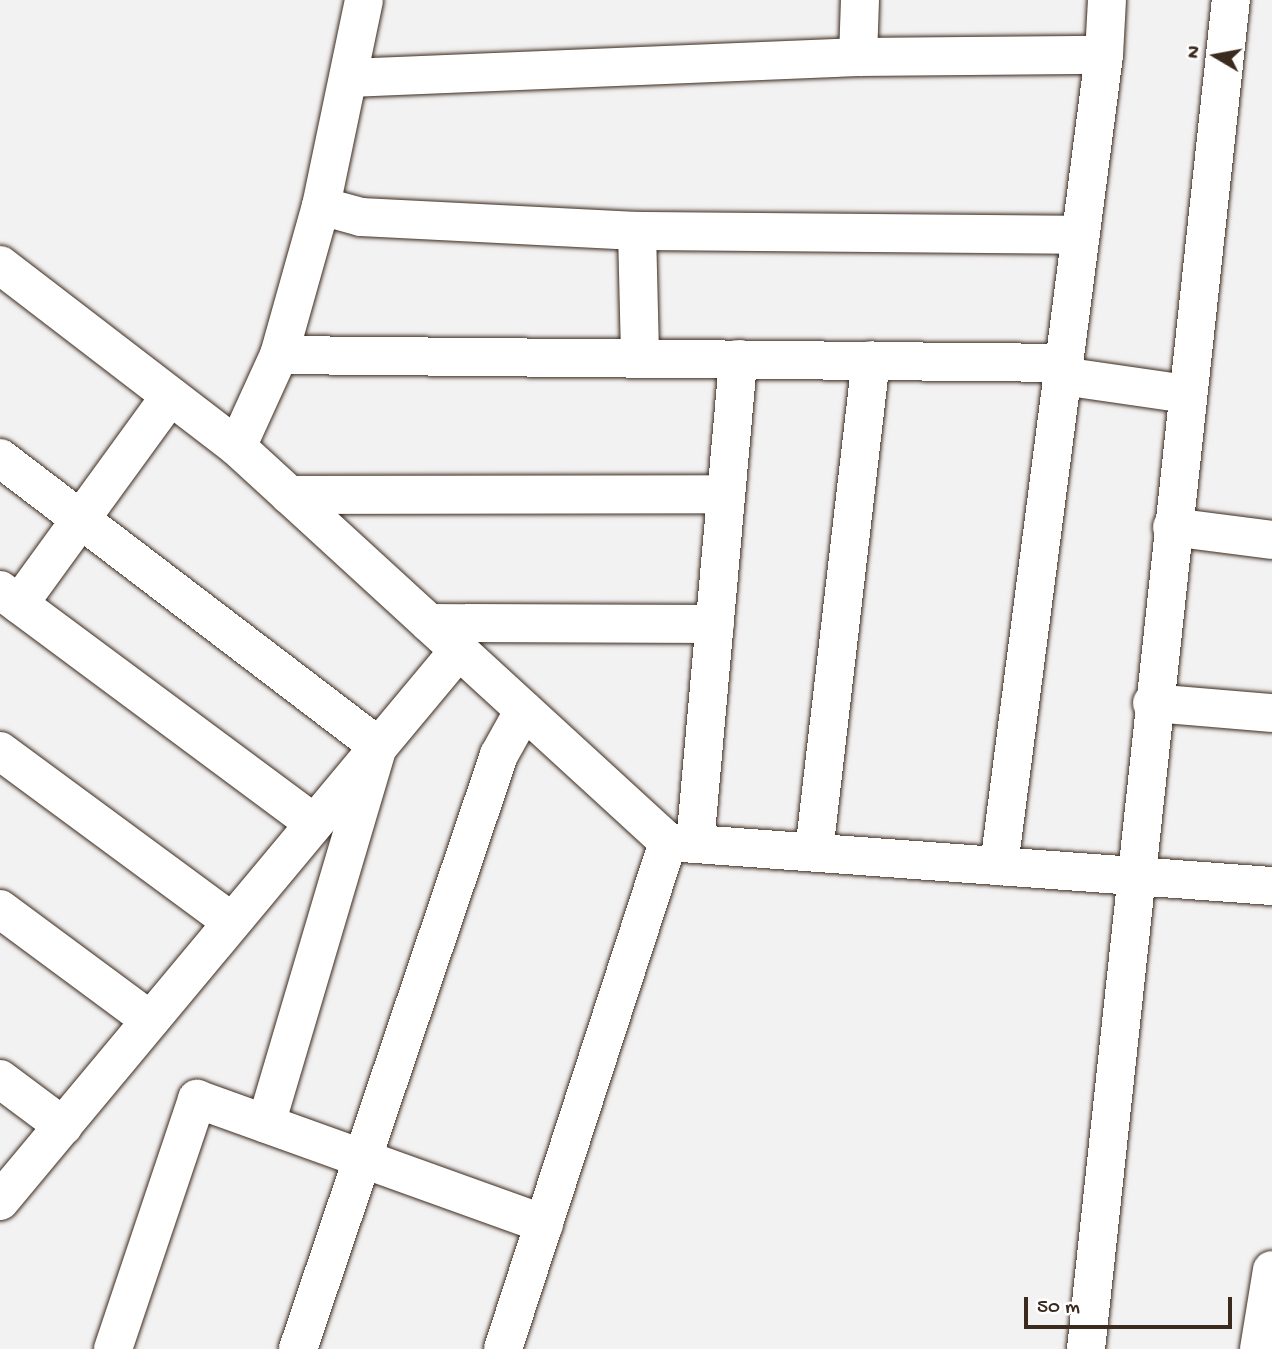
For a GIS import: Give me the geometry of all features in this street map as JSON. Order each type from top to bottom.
[{"type":"street","points":[[237,447],[279,355],[321,206],[364,0]]},
{"type":"street","points":[[858,57],[860,0]]},
{"type":"street","points":[[999,866],[1104,55],[1107,0]]},
{"type":"street","points":[[1086,1349],[1133,876],[1231,0]]},
{"type":"street","points":[[349,78],[858,57],[1104,55]]},
{"type":"street","points":[[321,206],[361,217],[637,231],[1080,235]]},
{"type":"street","points":[[637,231],[640,358]]},
{"type":"street","points":[[0,265],[237,447],[524,710],[682,843],[1272,886]]},
{"type":"street","points":[[279,355],[871,360],[1063,369],[1187,394]]},
{"type":"street","points":[[503,1349],[544,1224],[682,843],[715,624],[738,359]]},
{"type":"street","points":[[814,852],[871,360]]},
{"type":"street","points":[[170,396],[81,517],[9,597],[314,824]]},
{"type":"street","points":[[0,458],[81,517],[378,746]]},
{"type":"street","points":[[289,495],[726,494]]},
{"type":"street","points":[[1172,527],[1272,541]]},
{"type":"street","points":[[429,624],[715,624]]},
{"type":"street","points":[[0,1201],[458,650]]},
{"type":"street","points":[[1152,703],[1272,713]]},
{"type":"street","points":[[298,1349],[499,755],[524,710]]},
{"type":"street","points":[[266,1124],[378,746]]},
{"type":"street","points":[[0,751],[232,922]]},
{"type":"street","points":[[0,908],[150,1020]]},
{"type":"street","points":[[0,1079],[62,1126]]},
{"type":"street","points":[[113,1349],[197,1099],[544,1224]]},
{"type":"street","points":[[1259,1349],[1272,1270]]}]
